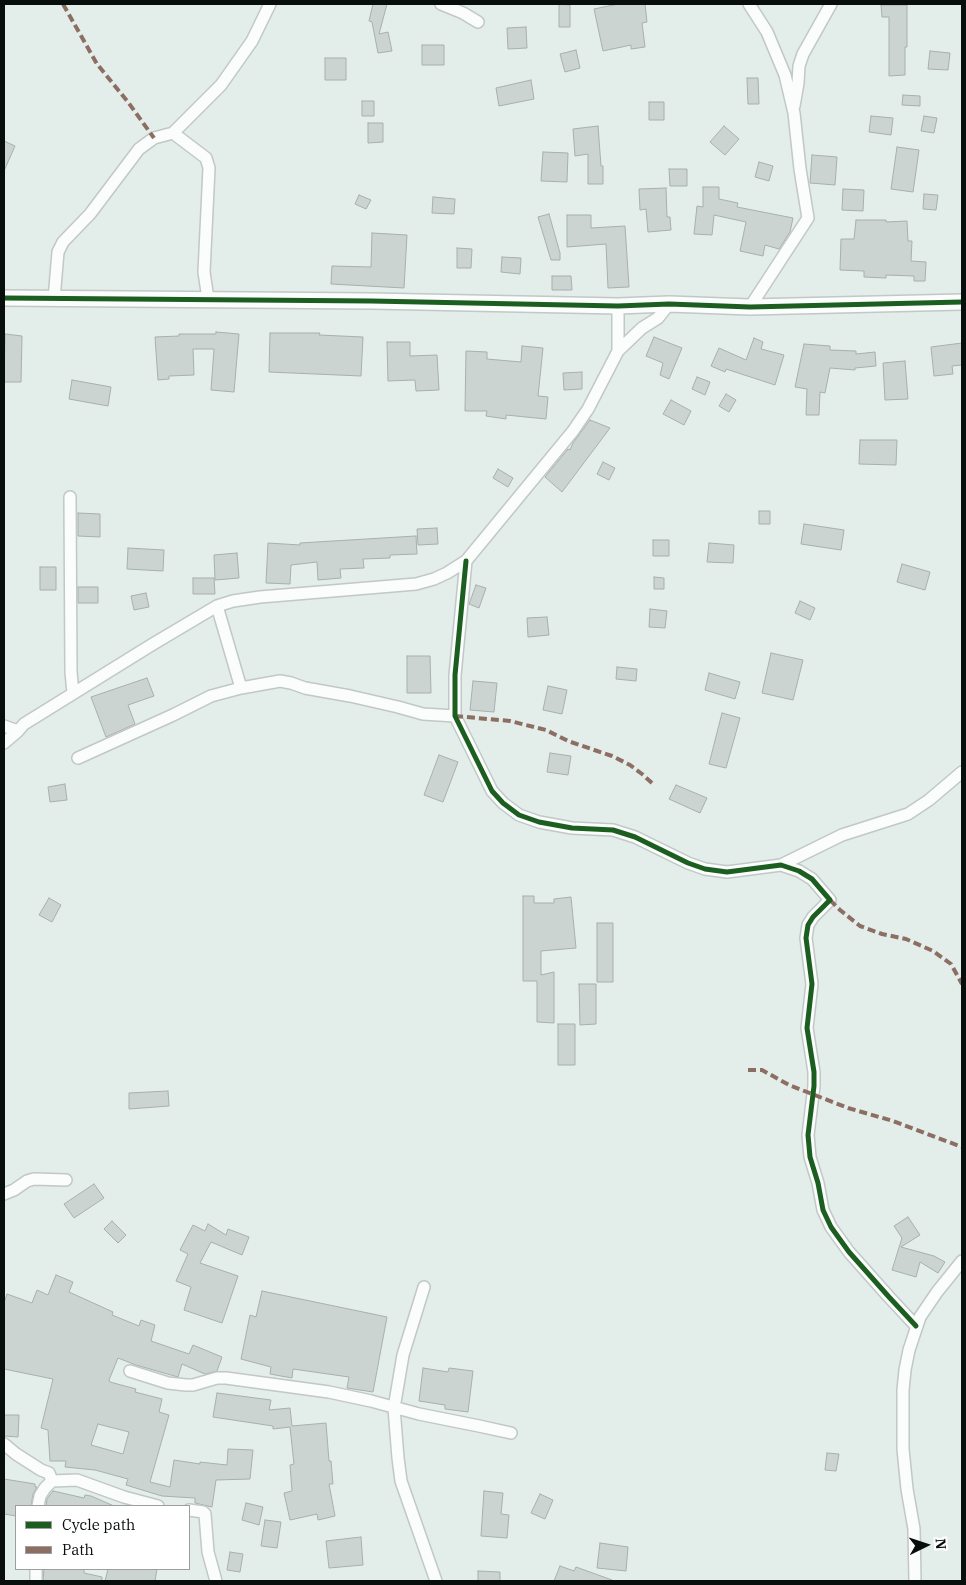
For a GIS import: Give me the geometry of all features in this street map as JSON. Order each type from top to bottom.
[{"type":"street","points":[[54,299],[58,252],[62,242],[90,214],[139,149],[154,138],[173,133],[221,85],[252,41],[270,4]]},
{"type":"street","points":[[441,4],[463,13],[478,22]]},
{"type":"street","points":[[749,4],[767,32],[785,75],[793,109],[808,218],[750,307]]},
{"type":"street","points":[[793,109],[799,66],[803,54],[832,4]]},
{"type":"street","points":[[173,133],[206,158],[210,168],[204,272],[208,299]]},
{"type":"street","points":[[4,298],[208,299],[618,306],[669,304],[750,307],[962,302]]},
{"type":"street","points":[[4,743],[24,724],[217,606],[233,601],[260,597],[416,584],[441,576],[466,561],[573,431],[588,410],[618,351],[642,328],[658,318],[669,304]]},
{"type":"street","points":[[618,306],[618,351]]},
{"type":"street","points":[[70,497],[71,672],[73,693]]},
{"type":"street","points":[[466,561],[455,675],[455,716],[492,790],[503,803],[519,815],[539,822],[572,828],[612,830],[635,837],[704,869],[726,872],[781,864],[842,835],[908,814],[929,800],[962,772]]},
{"type":"street","points":[[217,606],[241,688]]},
{"type":"street","points":[[78,758],[212,696],[241,688],[280,681],[423,714],[455,716]]},
{"type":"street","points":[[4,726],[18,731]]},
{"type":"street","points":[[781,864],[799,871],[812,879],[830,900],[813,917],[808,925],[806,938],[812,984],[807,1028],[814,1072],[808,1146],[823,1210],[826,1219],[840,1241],[916,1326]]},
{"type":"street","points":[[4,1194],[34,1179],[66,1180]]},
{"type":"street","points":[[916,1581],[914,1528],[903,1443],[905,1370],[916,1326],[937,1292],[962,1261]]},
{"type":"street","points":[[424,1287],[403,1355],[394,1408],[401,1481],[436,1581]]},
{"type":"street","points":[[130,1371],[168,1383],[186,1386],[217,1378],[226,1378],[329,1392],[511,1433]]},
{"type":"street","points":[[4,1444],[16,1454],[49,1473],[52,1481]]},
{"type":"street","points":[[38,1505],[40,1496],[52,1481],[77,1480],[124,1497],[154,1505]]},
{"type":"street","points":[[190,1510],[205,1514],[208,1552],[216,1581]]},
{"type":"building","points":[[373,4],[387,4],[379,34],[388,32],[392,51],[378,53],[372,22],[369,21]]},
{"type":"building","points":[[559,4],[570,5],[570,27],[559,27]]},
{"type":"building","points":[[618,4],[645,4],[647,22],[642,23],[645,47],[631,49],[631,45],[603,51],[594,9]]},
{"type":"building","points":[[881,5],[907,5],[905,75],[889,76],[889,17],[882,17]]},
{"type":"building","points":[[526,27],[527,48],[508,49],[507,28]]},
{"type":"building","points":[[422,45],[444,45],[444,65],[422,65]]},
{"type":"building","points":[[576,50],[580,68],[565,72],[560,54]]},
{"type":"building","points":[[930,51],[950,53],[948,70],[928,69]]},
{"type":"building","points":[[325,58],[346,58],[346,80],[325,80]]},
{"type":"building","points":[[747,78],[758,78],[759,104],[748,104]]},
{"type":"building","points":[[531,80],[534,99],[499,106],[496,88]]},
{"type":"building","points":[[903,95],[920,96],[920,106],[902,105]]},
{"type":"building","points":[[362,101],[374,101],[374,116],[362,116]]},
{"type":"building","points":[[649,102],[664,102],[664,120],[649,120]]},
{"type":"building","points":[[871,116],[893,118],[891,135],[869,132]]},
{"type":"building","points":[[924,116],[937,118],[934,133],[921,131]]},
{"type":"building","points":[[368,123],[383,123],[383,142],[368,143]]},
{"type":"building","points":[[598,126],[601,166],[603,166],[603,184],[588,184],[588,154],[575,156],[573,129]]},
{"type":"building","points":[[724,126],[739,139],[725,155],[710,142]]},
{"type":"building","points":[[4,141],[15,146],[4,171]]},
{"type":"building","points":[[897,147],[919,150],[913,192],[891,189]]},
{"type":"building","points":[[543,152],[568,153],[567,182],[541,181]]},
{"type":"building","points":[[812,155],[837,157],[835,185],[810,183]]},
{"type":"building","points":[[759,162],[773,166],[769,181],[755,177]]},
{"type":"building","points":[[669,169],[687,169],[687,186],[670,186]]},
{"type":"building","points":[[703,187],[719,187],[719,199],[738,203],[737,207],[793,218],[790,232],[779,249],[765,245],[763,256],[740,251],[746,222],[714,215],[712,235],[694,234],[697,206],[703,207]]},
{"type":"building","points":[[666,188],[667,217],[670,217],[671,230],[648,232],[646,209],[640,210],[639,189]]},
{"type":"building","points":[[843,189],[864,190],[863,211],[842,210]]},
{"type":"building","points":[[924,194],[938,195],[936,210],[923,209]]},
{"type":"building","points":[[359,195],[371,200],[366,209],[355,204]]},
{"type":"building","points":[[433,197],[455,199],[454,214],[432,213]]},
{"type":"building","points":[[549,214],[560,253],[560,260],[551,260],[538,217]]},
{"type":"building","points":[[567,215],[591,215],[591,228],[625,226],[629,287],[608,288],[606,244],[567,247]]},
{"type":"building","points":[[856,220],[907,221],[908,241],[912,241],[911,261],[926,262],[925,281],[914,281],[914,276],[886,275],[886,278],[864,277],[864,271],[840,270],[841,239],[854,239]]},
{"type":"building","points":[[372,233],[407,235],[404,288],[331,284],[332,266],[371,267]]},
{"type":"building","points":[[457,248],[472,249],[471,268],[457,268]]},
{"type":"building","points":[[502,257],[521,258],[520,274],[501,272]]},
{"type":"building","points":[[552,276],[571,276],[572,290],[552,290]]},
{"type":"building","points":[[216,332],[239,334],[234,392],[211,390],[214,349],[193,349],[194,375],[169,376],[169,379],[158,380],[155,337],[179,336],[179,334],[216,334]]},
{"type":"building","points":[[270,333],[320,333],[319,335],[363,337],[361,376],[269,372]]},
{"type":"building","points":[[5,334],[22,336],[21,382],[4,382]]},
{"type":"building","points":[[654,337],[682,348],[669,379],[660,375],[663,363],[646,356]]},
{"type":"building","points":[[754,338],[763,342],[761,349],[784,355],[775,385],[726,369],[725,372],[711,366],[719,348],[746,360]]},
{"type":"building","points":[[387,342],[410,342],[410,356],[437,355],[439,390],[416,391],[415,380],[388,381]]},
{"type":"building","points":[[962,343],[962,365],[952,366],[953,374],[934,376],[931,347]]},
{"type":"building","points":[[804,344],[830,346],[830,350],[856,351],[856,354],[875,352],[876,366],[855,368],[855,370],[830,368],[825,393],[820,392],[819,415],[806,415],[807,389],[795,387]]},
{"type":"building","points":[[522,346],[543,348],[538,396],[548,397],[546,419],[506,415],[506,419],[486,416],[487,411],[465,411],[466,351],[487,352],[487,359],[521,362]]},
{"type":"building","points":[[905,361],[908,399],[885,400],[883,363]]},
{"type":"building","points":[[582,372],[582,389],[564,390],[563,373]]},
{"type":"building","points":[[697,377],[710,382],[705,395],[692,389]]},
{"type":"building","points":[[72,380],[111,387],[108,406],[69,399]]},
{"type":"building","points":[[726,394],[736,400],[729,412],[719,406]]},
{"type":"building","points":[[671,400],[691,411],[684,425],[663,414]]},
{"type":"building","points":[[590,420],[610,428],[562,492],[545,477],[568,449],[570,450]]},
{"type":"building","points":[[860,440],[897,440],[896,465],[859,464]]},
{"type":"building","points":[[603,462],[615,468],[609,480],[597,474]]},
{"type":"building","points":[[498,469],[513,478],[508,487],[493,478]]},
{"type":"building","points":[[759,511],[770,511],[770,524],[759,524]]},
{"type":"building","points":[[78,513],[100,514],[100,537],[78,536]]},
{"type":"building","points":[[804,524],[844,530],[841,550],[801,544]]},
{"type":"building","points":[[437,528],[438,544],[418,545],[417,529]]},
{"type":"building","points":[[416,536],[417,554],[363,559],[364,568],[340,569],[341,578],[318,580],[317,562],[291,565],[290,584],[266,583],[268,543],[300,545],[300,543]]},
{"type":"building","points":[[653,540],[669,540],[669,556],[653,556]]},
{"type":"building","points":[[709,543],[734,545],[733,563],[707,562]]},
{"type":"building","points":[[128,548],[164,550],[163,571],[127,569]]},
{"type":"building","points":[[237,553],[239,578],[215,580],[214,555]]},
{"type":"building","points":[[902,564],[930,572],[925,590],[897,582]]},
{"type":"building","points":[[40,567],[56,567],[56,590],[40,590]]},
{"type":"building","points":[[654,577],[664,578],[664,589],[654,589]]},
{"type":"building","points":[[193,578],[214,578],[215,594],[193,594]]},
{"type":"building","points":[[476,585],[486,588],[479,608],[469,604]]},
{"type":"building","points":[[78,587],[98,587],[98,603],[78,603]]},
{"type":"building","points":[[146,593],[149,607],[134,610],[131,596]]},
{"type":"building","points":[[800,601],[815,608],[810,620],[795,613]]},
{"type":"building","points":[[650,609],[667,611],[665,628],[649,627]]},
{"type":"building","points":[[547,617],[549,635],[528,637],[527,618]]},
{"type":"building","points":[[771,653],[803,660],[793,700],[762,693]]},
{"type":"building","points":[[407,656],[430,656],[431,693],[407,693]]},
{"type":"building","points":[[617,667],[637,669],[636,681],[616,679]]},
{"type":"building","points":[[709,673],[740,682],[735,699],[705,690]]},
{"type":"building","points":[[147,678],[154,696],[128,705],[135,724],[106,737],[91,697]]},
{"type":"building","points":[[473,681],[497,683],[494,712],[470,710]]},
{"type":"building","points":[[548,686],[567,690],[562,714],[543,710]]},
{"type":"building","points":[[722,713],[740,718],[726,768],[709,764]]},
{"type":"building","points":[[550,753],[571,756],[568,775],[547,772]]},
{"type":"building","points":[[439,755],[458,762],[443,802],[424,795]]},
{"type":"building","points":[[65,784],[67,800],[50,802],[48,787]]},
{"type":"building","points":[[676,785],[707,798],[700,813],[669,799]]},
{"type":"building","points":[[523,896],[534,896],[534,903],[554,903],[554,899],[571,897],[576,948],[541,951],[541,975],[554,972],[554,1023],[537,1022],[537,981],[523,981]]},
{"type":"building","points":[[49,898],[61,905],[52,922],[39,915]]},
{"type":"building","points":[[597,923],[613,923],[613,982],[597,982]]},
{"type":"building","points":[[579,984],[596,984],[596,1024],[580,1025]]},
{"type":"building","points":[[558,1024],[575,1024],[575,1065],[558,1065]]},
{"type":"building","points":[[168,1091],[169,1106],[129,1109],[129,1093]]},
{"type":"building","points":[[94,1184],[104,1198],[74,1218],[64,1204]]},
{"type":"building","points":[[908,1217],[920,1235],[901,1247],[934,1256],[945,1262],[938,1273],[920,1262],[916,1277],[892,1270],[902,1238],[894,1226]]},
{"type":"building","points":[[112,1221],[126,1235],[118,1243],[104,1229]]},
{"type":"building","points":[[208,1224],[226,1235],[228,1229],[249,1237],[242,1255],[211,1242],[200,1263],[238,1276],[222,1323],[184,1310],[191,1287],[176,1281],[188,1254],[180,1250],[193,1225],[205,1231]]},
{"type":"building","points":[[56,1275],[73,1282],[69,1292],[113,1312],[112,1315],[139,1326],[141,1320],[155,1325],[151,1341],[189,1354],[193,1345],[222,1357],[217,1371],[205,1374],[182,1364],[178,1377],[118,1358],[109,1380],[110,1382],[136,1389],[135,1392],[162,1399],[159,1412],[169,1415],[150,1482],[170,1487],[174,1460],[200,1464],[200,1462],[227,1465],[228,1449],[253,1450],[250,1479],[216,1480],[212,1507],[195,1503],[195,1498],[162,1496],[126,1485],[128,1479],[95,1470],[65,1467],[66,1461],[50,1461],[48,1430],[41,1428],[53,1379],[4,1369],[4,1303],[7,1294],[32,1303],[37,1290],[48,1295]],"holes":[[[98,1424],[129,1432],[123,1454],[91,1445]]]},
{"type":"building","points":[[262,1291],[387,1317],[373,1392],[347,1388],[349,1377],[293,1369],[292,1378],[270,1374],[271,1367],[241,1359],[250,1315],[256,1317]]},
{"type":"building","points":[[423,1368],[448,1372],[449,1368],[473,1371],[468,1412],[445,1409],[445,1405],[419,1401]]},
{"type":"building","points":[[217,1393],[271,1400],[269,1410],[290,1408],[292,1426],[326,1423],[333,1484],[329,1484],[335,1516],[318,1520],[317,1514],[290,1520],[284,1493],[292,1491],[290,1465],[294,1464],[290,1427],[273,1429],[273,1426],[213,1417]]},
{"type":"building","points":[[4,1415],[19,1415],[18,1437],[4,1436]]},
{"type":"building","points":[[827,1453],[839,1454],[836,1471],[825,1470]]},
{"type":"building","points":[[4,1479],[35,1484],[35,1487],[37,1487],[33,1494],[31,1505],[15,1505],[15,1516],[4,1514]]},
{"type":"building","points":[[53,1491],[84,1498],[85,1495],[91,1496],[112,1505],[46,1505],[47,1499]]},
{"type":"building","points":[[484,1491],[503,1493],[501,1514],[509,1515],[507,1538],[481,1536]]},
{"type":"building","points":[[540,1494],[553,1500],[545,1519],[531,1513]]},
{"type":"building","points":[[246,1503],[263,1507],[259,1525],[242,1520]]},
{"type":"building","points":[[265,1520],[281,1522],[277,1548],[261,1546]]},
{"type":"building","points":[[361,1537],[363,1565],[329,1568],[326,1541]]},
{"type":"building","points":[[600,1543],[628,1547],[626,1571],[597,1568]]},
{"type":"building","points":[[230,1552],[243,1554],[240,1572],[227,1570]]},
{"type":"building","points":[[560,1566],[574,1571],[576,1567],[612,1581],[554,1581]]},
{"type":"building","points":[[44,1570],[84,1570],[84,1573],[102,1577],[102,1581],[43,1581]]},
{"type":"building","points":[[108,1570],[157,1570],[155,1581],[105,1581]]},
{"type":"building","points":[[478,1571],[500,1572],[500,1581],[478,1581]]},
{"type":"marked path","points":[[63,4],[97,64],[154,138]]},
{"type":"marked path","points":[[455,716],[510,721],[546,730],[568,741],[612,756],[630,765],[652,783]]},
{"type":"marked path","points":[[830,900],[860,926],[882,934],[906,939],[933,951],[951,964],[962,984]]},
{"type":"marked path","points":[[748,1070],[762,1070],[789,1085],[848,1108],[893,1121],[962,1147]]},
{"type":"cycle path","points":[[4,298],[371,301],[618,306],[669,304],[750,307],[962,302]]},
{"type":"cycle path","points":[[466,561],[455,675],[455,716],[492,791],[503,803],[519,815],[539,822],[572,828],[613,830],[635,837],[688,863],[705,869],[727,872],[781,865],[799,871],[812,879],[830,900],[813,917],[808,925],[806,938],[812,984],[807,1028],[814,1072],[808,1135],[810,1157],[818,1183],[823,1210],[831,1227],[849,1252],[916,1326]]}]
